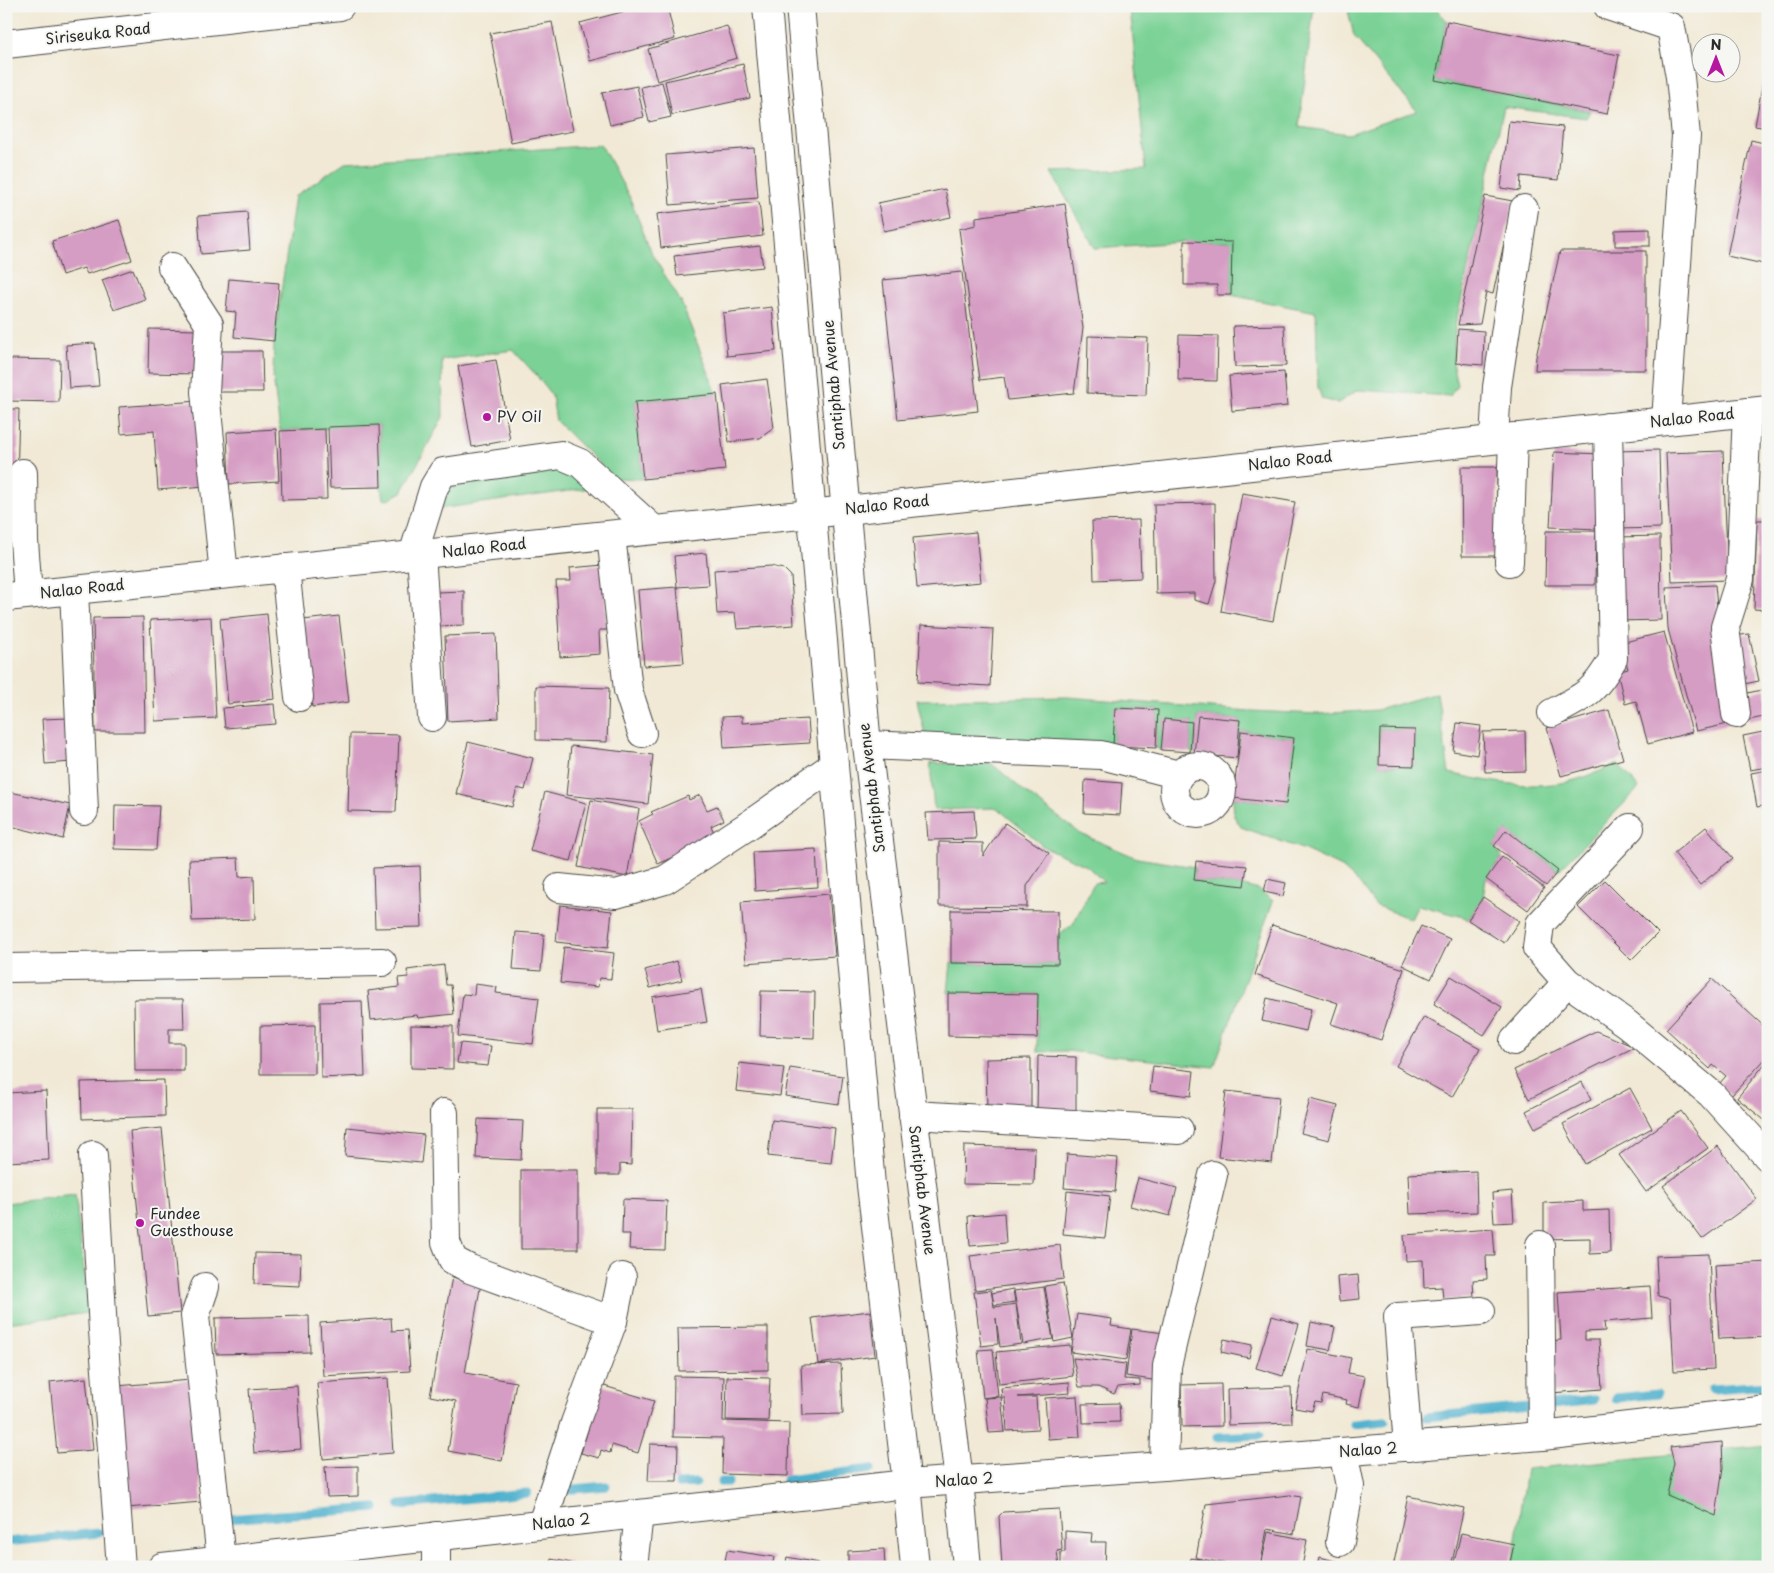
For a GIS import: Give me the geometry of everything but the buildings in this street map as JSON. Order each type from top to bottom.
[{"type":"street","name":"Siriseuka Road","points":[[6,44],[340,6]]},
{"type":"street","points":[[767,6],[810,514],[871,1185],[907,1484],[915,1567]]},
{"type":"street","name":"Santiphab Avenue","points":[[800,6],[867,745],[958,1480],[967,1567]]},
{"type":"street","points":[[1608,6],[1671,27],[1680,77],[1686,136],[1666,420]]},
{"type":"street","points":[[1509,562],[1504,438],[1497,387],[1524,209]]},
{"type":"street","points":[[172,267],[209,324],[206,392],[224,574]]},
{"type":"street","points":[[1736,714],[1725,627],[1740,579],[1757,411]]},
{"type":"street","name":"Nalao Road","points":[[17,595],[810,514],[1757,411]]},
{"type":"street","points":[[1552,714],[1588,694],[1602,679],[1613,659],[1608,427]]},
{"type":"street","points":[[432,717],[417,555],[434,487],[443,472],[561,455],[580,463],[654,530]]},
{"type":"street","points":[[17,595],[24,541],[22,473]]},
{"type":"street","points":[[611,535],[628,690],[642,733]]},
{"type":"street","points":[[286,568],[299,697]]},
{"type":"street","points":[[74,590],[84,811]]},
{"type":"street","points":[[867,745],[1101,755],[1179,775]]},
{"type":"street","points":[[559,888],[616,894],[665,880],[746,827],[834,765]]},
{"type":"street","points":[[1630,828],[1540,924],[1537,948],[1568,982],[1627,1024],[1711,1094],[1768,1157]]},
{"type":"street","points":[[6,968],[382,962]]},
{"type":"street","points":[[1514,1041],[1568,982]]},
{"type":"street","points":[[444,1113],[446,1242],[453,1260],[470,1269],[613,1321]]},
{"type":"street","points":[[913,1115],[1180,1130]]},
{"type":"street","points":[[93,1155],[103,1331],[121,1567]]},
{"type":"street","points":[[1164,1466],[1167,1366],[1213,1175]]},
{"type":"street","points":[[1540,1244],[1542,1436]]},
{"type":"street","points":[[542,1524],[575,1423],[613,1321],[622,1277]]},
{"type":"street","points":[[205,1287],[195,1316],[221,1560]]},
{"type":"street","points":[[1408,1447],[1398,1317],[1481,1311]]},
{"type":"street","name":"Nalao 2","points":[[162,1567],[907,1484],[1542,1436],[1768,1410]]},
{"type":"street","points":[[1340,1542],[1350,1486],[1343,1452]]},
{"type":"street","points":[[633,1567],[639,1514]]},
{"type":"street","points":[[436,1536],[436,1567]]},
{"type":"green space","points":[[1139,6],[1314,6],[1299,127],[1349,134],[1417,111],[1354,36],[1347,6],[1434,6],[1447,21],[1435,80],[1590,111],[1586,118],[1504,107],[1455,327],[1453,366],[1457,385],[1450,396],[1358,390],[1338,403],[1322,399],[1318,388],[1316,312],[1231,295],[1231,242],[1184,242],[1095,248],[1051,172],[1146,169],[1130,8]]},
{"type":"green space","points":[[601,145],[629,196],[652,254],[681,302],[717,394],[635,402],[643,479],[614,478],[556,421],[552,396],[513,350],[442,360],[443,417],[402,492],[388,500],[383,499],[381,487],[379,425],[280,431],[273,377],[274,341],[295,196],[345,162]]},
{"type":"green space","points":[[561,464],[591,488],[430,510],[442,482]]},
{"type":"green space","points":[[1437,693],[1449,773],[1496,782],[1543,785],[1575,780],[1618,764],[1639,788],[1558,871],[1506,830],[1494,846],[1502,857],[1486,879],[1483,897],[1468,920],[1464,917],[1418,905],[1411,919],[1375,905],[1359,883],[1341,867],[1305,850],[1241,827],[1234,816],[1233,798],[1286,804],[1294,738],[1242,731],[1237,758],[1240,720],[1198,716],[1194,754],[1190,752],[1192,722],[1164,720],[1161,750],[1156,748],[1158,710],[1115,708],[1113,746],[925,735],[917,700],[1067,697],[1250,711],[1318,714],[1377,710]],"holes":[[[1380,729],[1414,730],[1414,766],[1379,765]]]},
{"type":"green space","points":[[930,763],[992,764],[1030,796],[1081,834],[1137,858],[1195,867],[1194,880],[1244,886],[1259,890],[1273,901],[1214,1067],[1067,1051],[1037,1052],[1038,994],[948,993],[951,963],[1058,964],[1058,936],[1073,924],[1094,883],[1104,882],[1087,866],[1044,847],[997,808],[934,810]]},
{"type":"green space","points":[[75,1195],[89,1313],[6,1323],[6,1203]]},
{"type":"green space","points":[[1768,1445],[1768,1567],[1512,1567],[1526,1469]]},
{"type":"waterway","points":[[1712,1389],[1768,1385]]},
{"type":"waterway","points":[[1616,1398],[1657,1394]]},
{"type":"waterway","points":[[1551,1405],[1594,1400]]},
{"type":"waterway","points":[[1426,1417],[1529,1407]]},
{"type":"waterway","points":[[1354,1424],[1385,1421]]},
{"type":"waterway","points":[[1217,1437],[1260,1435]]},
{"type":"waterway","points":[[786,1480],[871,1469]]},
{"type":"waterway","points":[[722,1482],[728,1482]]},
{"type":"waterway","points":[[679,1484],[696,1483]]},
{"type":"waterway","points":[[563,1490],[606,1486]]},
{"type":"waterway","points":[[400,1505],[527,1493]]},
{"type":"waterway","points":[[227,1519],[375,1508]]},
{"type":"waterway","points":[[6,1542],[99,1533]]},
{"type":"place","name":"PV Oil","points":[[487,417]]},
{"type":"place","name":"Fundee Guesthouse","points":[[140,1223]]}]
